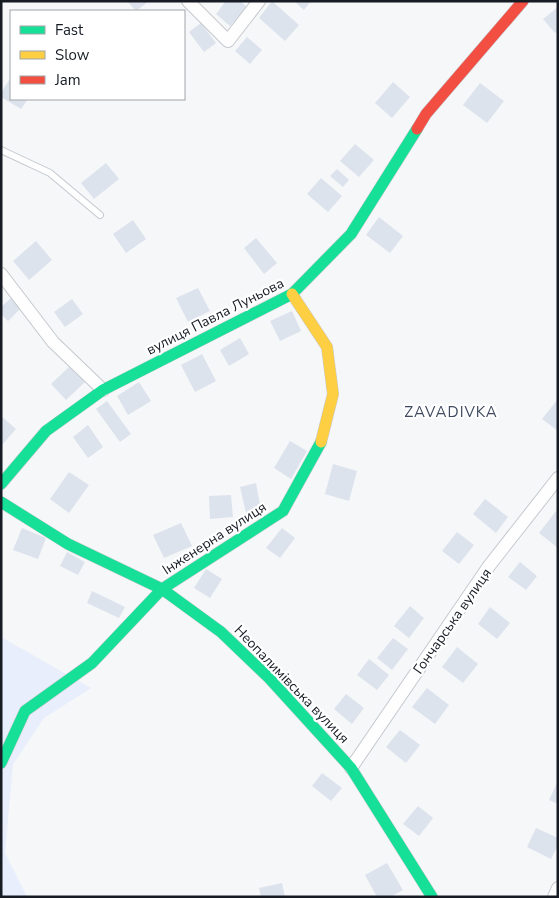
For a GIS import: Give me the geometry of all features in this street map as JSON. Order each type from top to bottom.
[{"type":"street","points":[[188,1],[228,41],[259,1]]},
{"type":"street","name":"вулиця Павла Луньова","points":[[1,484],[46,431],[103,390],[292,294],[351,234],[426,114],[523,1]]},
{"type":"street","points":[[1,274],[53,342],[103,390]]},
{"type":"street","name":"Інженерна вулиця","points":[[1,762],[25,711],[92,663],[162,589],[283,511],[320,443],[333,394],[327,347],[292,294]]},
{"type":"street","name":"Гончарська вулиця","points":[[351,768],[489,566],[558,478]]},
{"type":"street","name":"Неопалимівська вулиця","points":[[1,502],[68,544],[162,589],[221,632],[269,678],[351,768],[432,897]]},
{"type":"street","points":[[554,897],[558,888]]},
{"type":"lane","points":[[1,150],[50,173],[100,215]]},
{"type":"shaded area","points":[[1,637],[91,688],[44,718],[13,764],[5,853],[27,897],[1,897]]},
{"type":"building","points":[[127,1],[149,1],[137,10]]},
{"type":"building","points":[[226,1],[240,1],[247,7],[230,26],[216,14]]},
{"type":"building","points":[[272,1],[299,25],[285,41],[259,18]]},
{"type":"building","points":[[294,1],[311,1],[304,10]]},
{"type":"building","points":[[558,7],[558,31],[555,33],[543,19]]},
{"type":"building","points":[[201,23],[216,43],[204,52],[189,32]]},
{"type":"building","points":[[247,37],[262,50],[250,64],[235,51]]},
{"type":"building","points":[[10,79],[10,100],[27,100],[21,109],[1,97],[1,93]]},
{"type":"building","points":[[393,82],[410,97],[392,118],[375,103]]},
{"type":"building","points":[[480,83],[504,101],[487,123],[463,105]]},
{"type":"building","points":[[355,144],[374,160],[359,177],[340,161]]},
{"type":"building","points":[[106,163],[119,179],[94,199],[81,183]]},
{"type":"building","points":[[337,169],[349,180],[343,187],[330,176]]},
{"type":"building","points":[[321,178],[342,196],[328,212],[307,194]]},
{"type":"building","points":[[379,217],[403,236],[390,253],[366,235]]},
{"type":"building","points":[[133,220],[146,239],[126,253],[113,234]]},
{"type":"building","points":[[256,238],[277,263],[264,274],[244,248]]},
{"type":"building","points":[[36,241],[52,260],[29,280],[13,261]]},
{"type":"building","points":[[198,288],[210,311],[188,322],[176,298]]},
{"type":"building","points":[[11,298],[21,308],[8,321],[1,314],[1,307]]},
{"type":"building","points":[[72,299],[83,314],[65,327],[54,312]]},
{"type":"building","points":[[292,311],[301,331],[280,341],[270,321]]},
{"type":"building","points":[[240,338],[249,354],[229,366],[220,350]]},
{"type":"building","points":[[202,354],[216,381],[195,392],[181,365]]},
{"type":"building","points":[[70,366],[85,382],[66,400],[51,384]]},
{"type":"building","points":[[139,382],[151,401],[128,415],[117,396]]},
{"type":"building","points":[[558,399],[558,431],[542,419]]},
{"type":"building","points":[[107,401],[131,434],[120,442],[96,409]]},
{"type":"building","points":[[1,416],[16,429],[1,446]]},
{"type":"building","points":[[88,425],[103,447],[88,458],[73,437]]},
{"type":"building","points":[[290,441],[307,451],[291,479],[274,468]]},
{"type":"building","points":[[333,464],[357,471],[349,501],[325,494]]},
{"type":"building","points":[[69,472],[89,485],[69,513],[50,499]]},
{"type":"building","points":[[256,483],[261,510],[246,513],[240,487]]},
{"type":"building","points":[[231,495],[233,517],[210,519],[209,496]]},
{"type":"building","points":[[485,499],[508,517],[496,533],[473,514]]},
{"type":"building","points":[[556,511],[558,513],[558,548],[539,533]]},
{"type":"building","points":[[181,523],[192,546],[164,558],[153,535]]},
{"type":"building","points":[[22,528],[46,538],[38,559],[13,550]]},
{"type":"building","points":[[282,528],[295,538],[280,558],[266,548]]},
{"type":"building","points":[[457,532],[474,545],[459,564],[442,551]]},
{"type":"building","points":[[67,552],[85,562],[78,575],[60,566]]},
{"type":"building","points":[[520,562],[537,576],[526,590],[508,577]]},
{"type":"building","points":[[206,569],[222,579],[210,598],[194,588]]},
{"type":"building","points":[[92,591],[125,607],[119,618],[87,603]]},
{"type":"building","points":[[410,606],[424,618],[409,638],[394,626]]},
{"type":"building","points":[[490,607],[510,623],[497,639],[478,624]]},
{"type":"building","points":[[393,638],[408,649],[392,670],[377,658]]},
{"type":"building","points":[[457,647],[478,664],[463,683],[442,667]]},
{"type":"building","points":[[369,659],[389,675],[377,690],[357,675]]},
{"type":"building","points":[[427,688],[449,705],[435,724],[412,707]]},
{"type":"building","points":[[346,694],[364,708],[352,724],[334,709]]},
{"type":"building","points":[[400,730],[420,745],[406,763],[386,747]]},
{"type":"building","points":[[322,773],[342,788],[331,801],[312,786]]},
{"type":"building","points":[[558,781],[558,804],[549,800]]},
{"type":"building","points":[[418,806],[433,818],[419,836],[403,824]]},
{"type":"building","points":[[536,828],[558,838],[558,845],[551,859],[527,847]]},
{"type":"building","points":[[387,863],[403,890],[390,897],[377,897],[365,875]]},
{"type":"building","points":[[282,883],[285,897],[261,897],[259,888]]},
{"type":"traffic: fast","points":[[1,484],[46,431],[103,390],[292,294],[351,234],[417,129]]},
{"type":"traffic: fast","points":[[1,763],[25,711],[92,663],[162,589],[283,511],[321,442]]},
{"type":"traffic: fast","points":[[1,502],[68,544],[162,589],[221,632],[269,678],[351,768],[432,897]]},
{"type":"traffic: slow","points":[[292,294],[327,347],[333,394],[321,442]]},
{"type":"traffic: jam","points":[[417,129],[426,114],[523,1]]},
{"type":"district","name":"ZAVADIVKA","points":[[451,412]]}]
